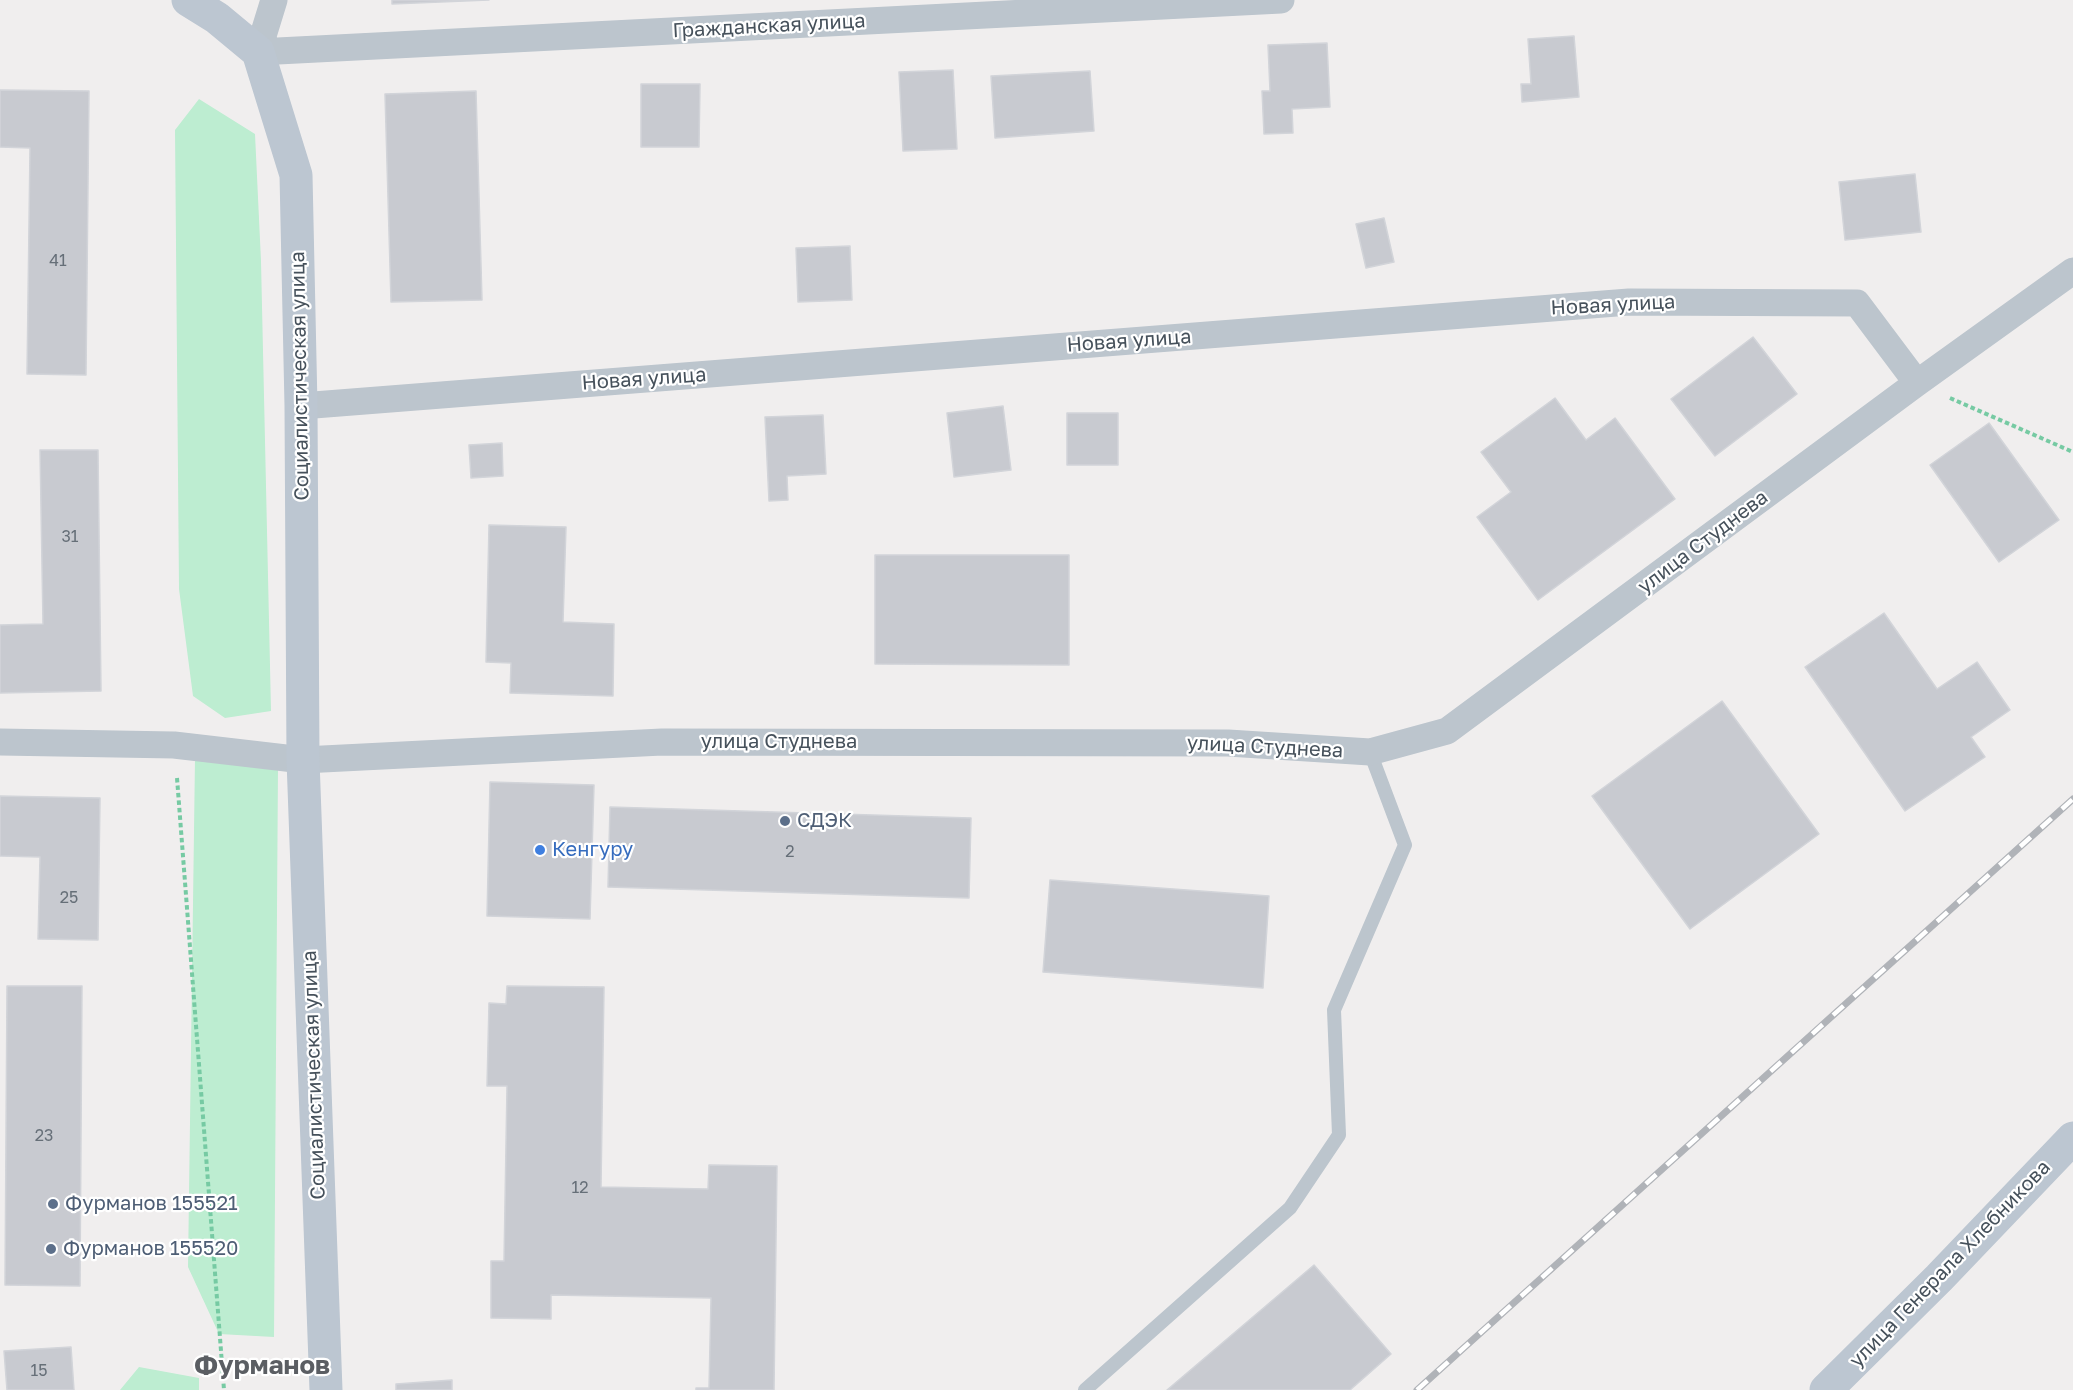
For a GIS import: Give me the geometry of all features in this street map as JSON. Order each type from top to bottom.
[{"type":"main road","points":[[188,0],[217,18],[258,52]]},
{"type":"main road","name":"Социалистическая улица","points":[[258,52],[296,175],[302,405],[303,760],[326,1390]]},
{"type":"main road","name":"улица Генерала Хлебникова","points":[[1826,1390],[1939,1278],[2073,1137]]},
{"type":"street","points":[[258,52],[274,0]]},
{"type":"street","name":"Гражданская улица","points":[[258,52],[1281,0]]},
{"type":"street","name":"улица Студнева","points":[[303,760],[662,742],[1228,743],[1370,752],[1447,731],[1917,383],[2073,271]]},
{"type":"street","name":"Новая улица","points":[[302,405],[1629,302],[1857,303],[1917,383]]},
{"type":"street","points":[[0,742],[174,746],[303,760]]},
{"type":"lane","points":[[1086,1390],[1290,1208],[1339,1136],[1334,1010],[1405,845],[1370,752]]},
{"type":"path","points":[[1917,383],[2073,452]]},
{"type":"path","points":[[174,746],[224,1390]]},
{"type":"green space","points":[[199,99],[255,134],[261,261],[271,711],[225,718],[193,696],[179,589],[175,130]]},
{"type":"green space","points":[[195,758],[278,767],[274,1337],[219,1334],[188,1267]]},
{"type":"green space","points":[[139,1367],[199,1378],[199,1390],[120,1390]]},
{"type":"building","points":[[392,0],[489,0],[392,4]]},
{"type":"building","points":[[1574,36],[1579,97],[1522,102],[1521,84],[1531,84],[1528,39]]},
{"type":"building","points":[[1327,43],[1330,107],[1292,109],[1293,133],[1264,134],[1262,91],[1270,91],[1268,45]]},
{"type":"building","points":[[953,70],[957,149],[903,151],[899,72]]},
{"type":"building","points":[[1090,71],[1094,131],[995,138],[991,76]]},
{"type":"building","points":[[641,84],[700,84],[699,147],[641,147]]},
{"type":"building","points":[[0,90],[89,91],[86,375],[27,374],[30,148],[0,147]]},
{"type":"building","points":[[476,91],[482,300],[391,302],[385,94]]},
{"type":"building","points":[[1915,174],[1921,232],[1845,240],[1839,182]]},
{"type":"building","points":[[1384,218],[1394,262],[1366,268],[1356,224]]},
{"type":"building","points":[[850,246],[852,300],[798,302],[796,248]]},
{"type":"building","points":[[1753,337],[1797,394],[1715,456],[1671,399]]},
{"type":"building","points":[[1555,398],[1586,440],[1615,418],[1675,499],[1538,600],[1477,517],[1511,492],[1481,452]]},
{"type":"building","points":[[1003,406],[1011,470],[954,477],[947,413]]},
{"type":"building","points":[[1067,413],[1118,413],[1118,465],[1067,465]]},
{"type":"building","points":[[823,415],[826,474],[787,476],[788,500],[769,501],[765,417]]},
{"type":"building","points":[[1989,423],[2059,520],[1999,562],[1930,465]]},
{"type":"building","points":[[502,443],[503,476],[471,478],[469,445]]},
{"type":"building","points":[[40,450],[98,450],[101,691],[0,693],[0,625],[43,624]]},
{"type":"building","points":[[489,525],[566,527],[563,622],[614,624],[613,696],[510,693],[511,663],[486,662]]},
{"type":"building","points":[[875,555],[1069,555],[1069,665],[875,664]]},
{"type":"building","points":[[1884,613],[1937,689],[1977,662],[2010,710],[1971,737],[1985,757],[1905,811],[1805,667]]},
{"type":"building","points":[[1722,701],[1819,834],[1690,929],[1592,796]]},
{"type":"building","name":"Кенгуру","points":[[490,782],[594,785],[590,919],[487,916]]},
{"type":"building","points":[[0,796],[100,798],[98,940],[38,939],[40,857],[0,856]]},
{"type":"building","points":[[610,807],[971,818],[969,898],[608,887]]},
{"type":"building","points":[[1050,880],[1269,896],[1263,988],[1043,972]]},
{"type":"building","points":[[7,986],[82,986],[80,1286],[5,1285]]},
{"type":"building","points":[[507,986],[604,987],[601,1187],[708,1189],[709,1165],[777,1166],[774,1390],[696,1390],[696,1388],[709,1388],[711,1298],[551,1295],[551,1319],[491,1318],[491,1261],[504,1261],[507,1086],[487,1086],[489,1003],[506,1004]]},
{"type":"building","points":[[1314,1265],[1391,1354],[1350,1390],[1167,1390]]},
{"type":"building","points":[[71,1347],[74,1390],[7,1390],[4,1351]]},
{"type":"building","points":[[452,1380],[452,1390],[396,1390],[396,1384]]},
{"type":"railway","points":[[1417,1390],[2073,799]]},
{"type":"place","name":"СДЭК","points":[[785,821]]},
{"type":"place","name":"Кенгуру","points":[[540,850]]},
{"type":"place","name":"Фурманов 155521","points":[[53,1204]]},
{"type":"place","name":"Фурманов 155520","points":[[51,1249]]},
{"type":"district","name":"Фурманов","points":[[262,1366]]}]
